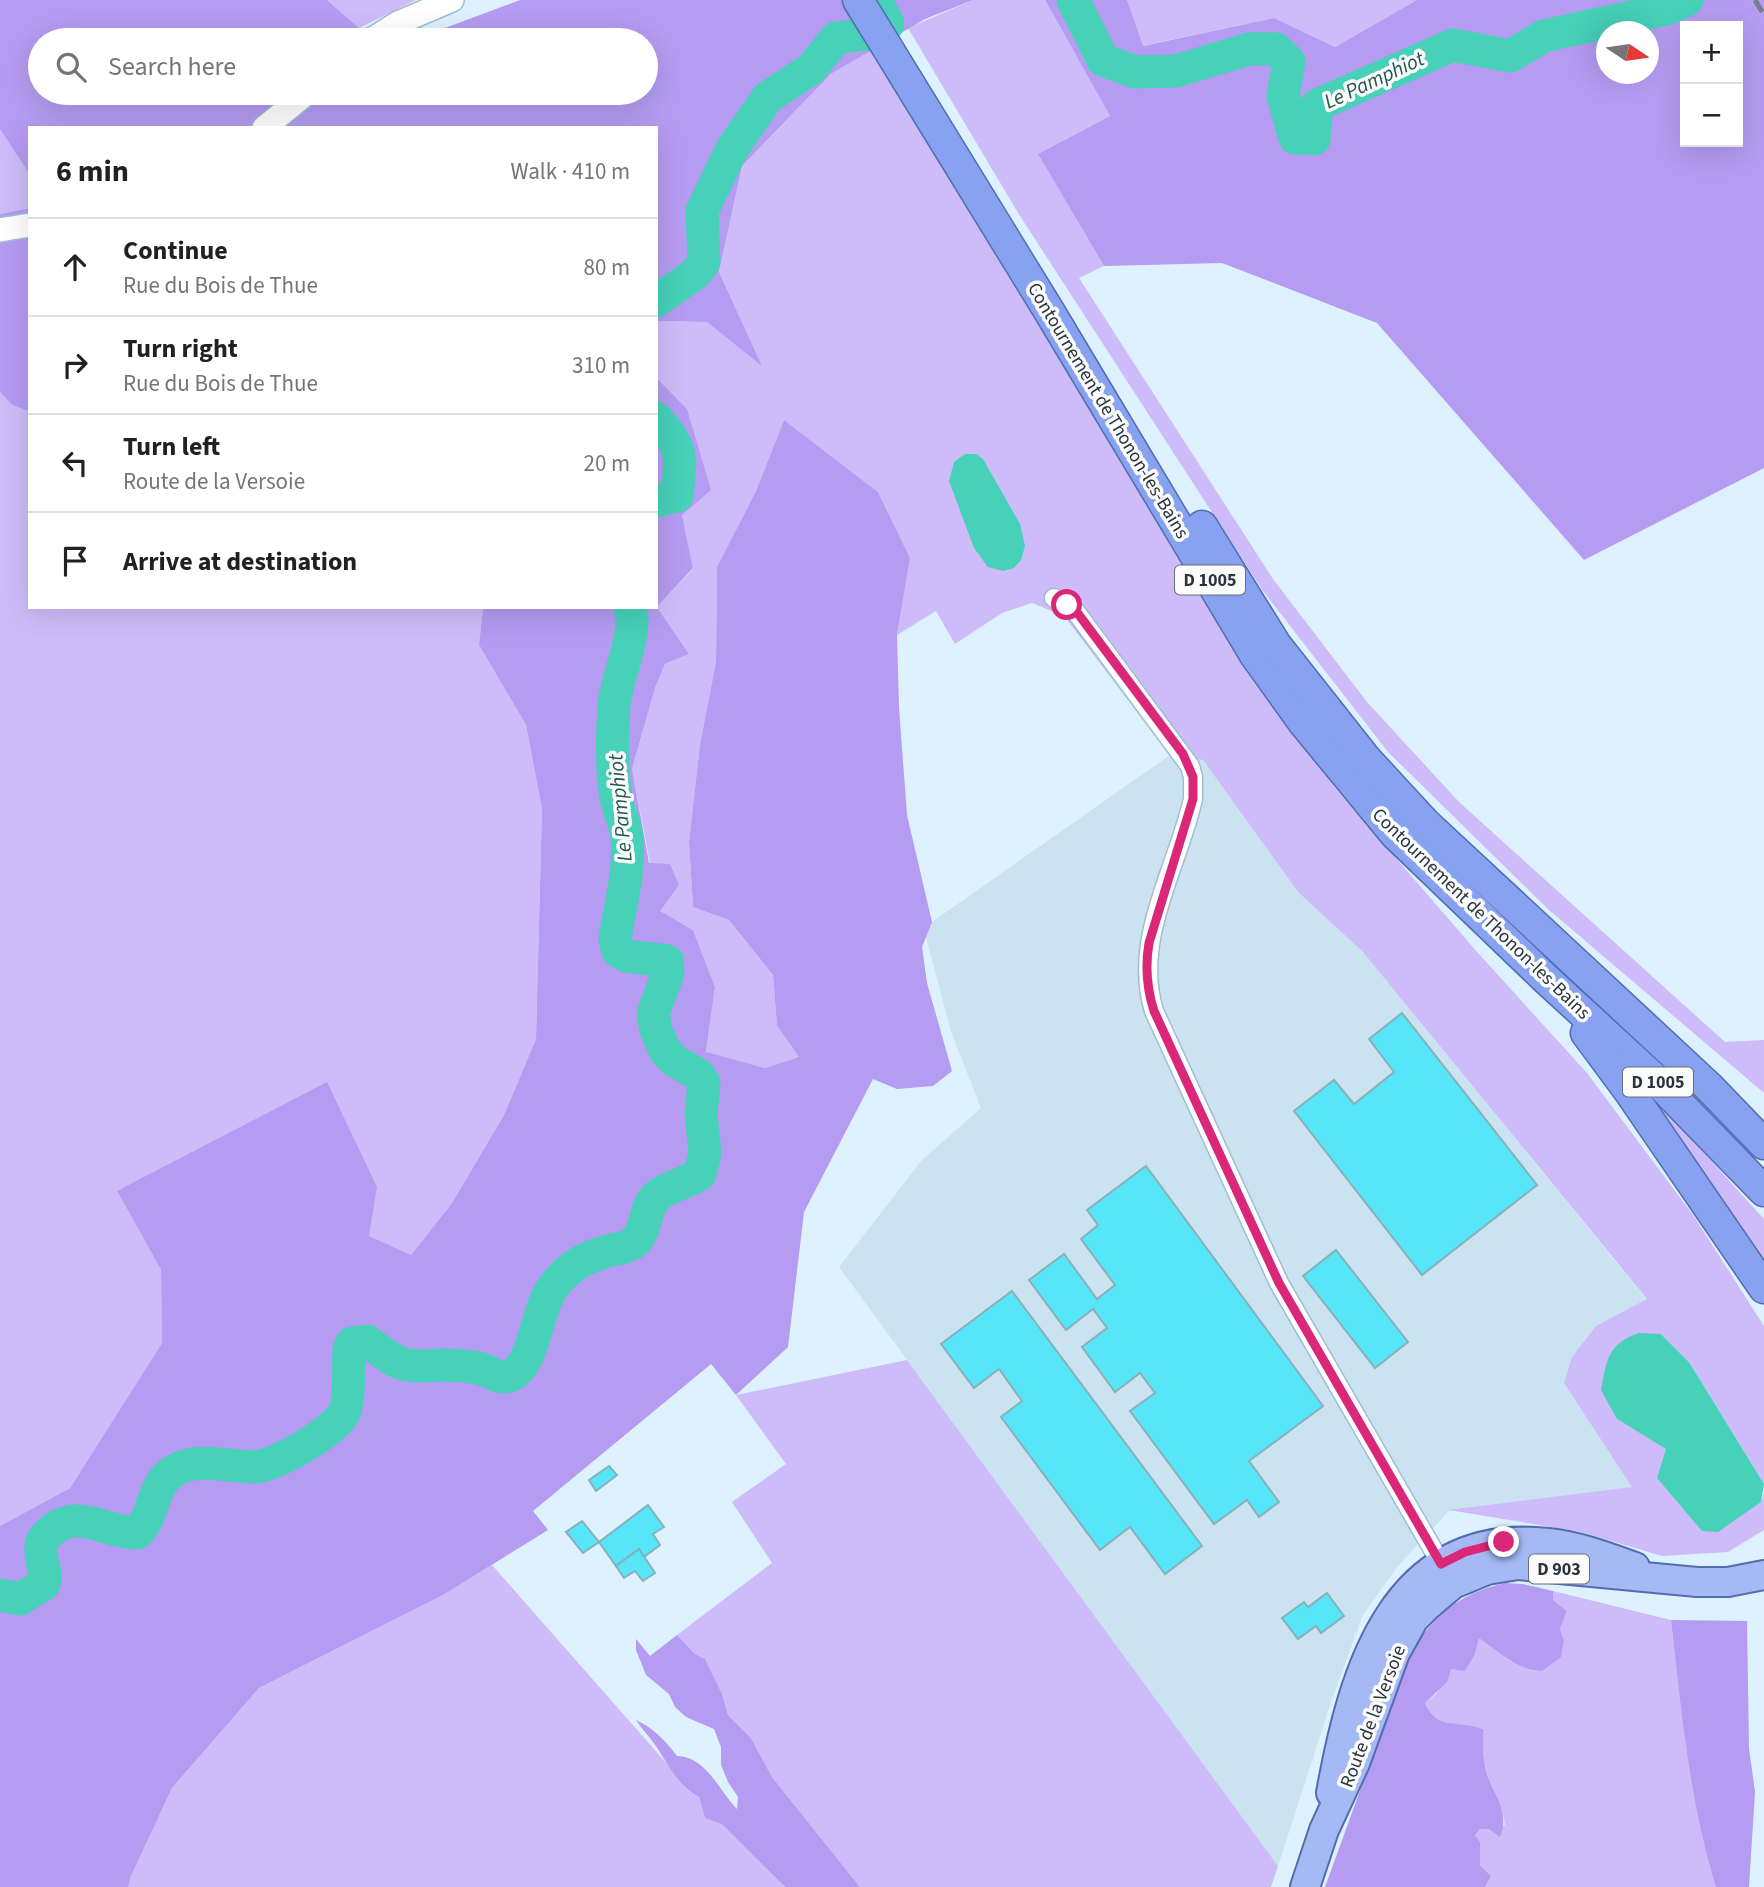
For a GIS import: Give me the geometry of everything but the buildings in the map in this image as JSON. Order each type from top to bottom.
[{"type":"highway","name":"Contournement de Thonon-les-Bains","points":[[858,0],[1276,645],[1327,711],[1425,823],[1709,1087],[1764,1144]]},
{"type":"highway","name":"Contournement de Thonon-les-Bains","points":[[876,0],[1057,306],[1255,655],[1303,722],[1395,834],[1657,1081],[1764,1191]]},
{"type":"highway","points":[[1546,979],[1629,1091],[1764,1288]]},
{"type":"highway","points":[[1623,1006],[1764,1115]]},
{"type":"main road","name":"Route de la Versoie","points":[[1305,1887],[1324,1830],[1349,1780],[1395,1653],[1447,1574],[1518,1565],[1628,1577],[1728,1582],[1764,1575]]},
{"type":"street","points":[[390,28],[452,0]]},
{"type":"street","points":[[266,126],[292,105]]},
{"type":"street","points":[[0,230],[28,225]]},
{"type":"street","points":[[1054,598],[1076,611],[1190,766],[1193,799],[1147,952],[1147,982],[1154,1011],[1279,1283],[1447,1574]]},
{"type":"shaded area","points":[[0,0],[327,0],[359,28],[28,28],[28,105],[658,105],[658,28],[445,28],[520,0],[973,0],[925,19],[831,74],[742,166],[719,272],[762,366],[707,322],[658,321],[658,126],[28,126],[28,172],[0,129]]},
{"type":"shaded area","points":[[327,0],[416,0],[359,28]]},
{"type":"shaded area","points":[[973,0],[1045,0],[1110,116],[1038,154],[1104,266],[1079,278],[1273,579],[1367,702],[1459,802],[1725,1042],[1764,1040],[1764,1093],[1549,910],[1388,752],[1263,591],[1020,216],[908,28]]},
{"type":"shaded area","points":[[1045,0],[1127,0],[1143,46],[1274,18],[1335,47],[1417,0],[1764,0],[1764,468],[1584,560],[1377,323],[1222,263],[1104,266],[1038,154],[1110,116]]},
{"type":"shaded area","points":[[1127,0],[1417,0],[1335,47],[1274,18],[1142,46]]},
{"type":"shaded area","points":[[870,51],[1038,320],[1253,677],[1337,790],[1478,953],[1587,1073],[1693,1215],[1764,1326],[1764,1484],[1689,1362],[1661,1334],[1617,1419],[1667,1449],[1657,1478],[1761,1502],[1764,1494],[1764,1530],[1728,1552],[1662,1556],[1581,1532],[1449,1510],[1632,1487],[1564,1383],[1572,1357],[1596,1326],[1647,1299],[1362,951],[1298,892],[1203,760],[1170,755],[1064,616],[1032,603],[1002,613],[955,644],[936,611],[897,635],[910,558],[878,492],[784,420],[756,491],[717,567],[716,662],[700,744],[689,842],[693,907],[729,920],[773,975],[777,1026],[799,1057],[765,1068],[706,1053],[715,987],[693,930],[659,911],[632,769],[655,688],[665,664],[689,654],[658,608],[693,569],[682,515],[687,409],[658,379],[658,321],[707,322],[761,364],[719,272],[742,166],[831,74]]},
{"type":"shaded area","points":[[0,129],[28,172],[28,208],[0,214]]},
{"type":"shaded area","points":[[28,208],[28,411],[12,405],[0,392],[0,214]]},
{"type":"shaded area","points":[[658,379],[687,409],[711,490],[682,515],[693,568],[658,606]]},
{"type":"shaded area","points":[[0,392],[12,405],[28,411],[28,609],[483,609],[479,645],[526,725],[542,809],[536,1039],[504,1115],[452,1203],[411,1255],[368,1236],[377,1187],[117,1191],[161,1270],[162,1343],[70,1488],[0,1526]]},
{"type":"shaded area","points":[[784,420],[878,492],[910,558],[897,635],[907,815],[932,922],[922,947],[927,983],[952,1071],[933,1086],[897,1089],[873,1079],[804,1212],[788,1347],[736,1395],[711,1364],[533,1511],[548,1530],[445,1594],[259,1688],[172,1788],[128,1887],[0,1887],[0,1526],[70,1488],[162,1343],[161,1270],[117,1191],[327,1082],[377,1187],[369,1236],[411,1255],[452,1203],[504,1115],[536,1039],[542,809],[526,725],[479,645],[483,609],[658,608],[689,654],[665,664],[655,688],[632,769],[649,863],[670,864],[679,885],[660,911],[693,930],[715,987],[706,1052],[765,1068],[799,1057],[777,1026],[773,975],[729,920],[693,907],[689,842],[700,744],[716,662],[717,567],[756,491]]},
{"type":"shaded area","points":[[965,454],[976,454],[983,459],[1020,524],[1025,546],[1021,560],[1014,568],[1003,571],[988,567],[974,548],[949,481],[954,462]]},
{"type":"shaded area","points":[[1170,755],[1203,760],[1298,892],[1362,951],[1647,1300],[1564,1383],[1633,1487],[1449,1511],[1397,1567],[1363,1615],[1331,1702],[1278,1866],[839,1267],[922,1160],[981,1108],[951,1032],[925,933],[932,922]]},
{"type":"shaded area","points":[[1665,1110],[1764,1219],[1764,1276],[1661,1113]]},
{"type":"shaded area","points":[[1639,1333],[1661,1334],[1689,1362],[1764,1484],[1761,1502],[1718,1532],[1702,1531],[1657,1478],[1666,1449],[1617,1419],[1601,1390],[1607,1362],[1614,1348],[1628,1337]]},
{"type":"shaded area","points":[[907,1360],[1278,1866],[1271,1887],[860,1887],[772,1777],[751,1738],[728,1715],[722,1694],[705,1659],[695,1654],[677,1635],[772,1563],[732,1502],[786,1464],[736,1395]]},
{"type":"shaded area","points":[[492,1565],[682,1784],[699,1797],[705,1818],[722,1823],[785,1887],[128,1887],[172,1788],[259,1688],[445,1594]]},
{"type":"shaded area","points":[[1505,1583],[1553,1591],[1553,1600],[1567,1611],[1560,1629],[1564,1640],[1561,1657],[1542,1671],[1533,1670],[1509,1659],[1479,1638],[1475,1654],[1465,1671],[1451,1669],[1447,1682],[1425,1703],[1436,1718],[1484,1730],[1483,1752],[1486,1769],[1503,1820],[1500,1837],[1489,1829],[1480,1829],[1475,1835],[1480,1842],[1480,1865],[1491,1876],[1485,1887],[1325,1887],[1410,1653],[1429,1627],[1450,1608],[1474,1593]]},
{"type":"shaded area","points":[[1553,1591],[1671,1620],[1693,1788],[1716,1887],[1485,1887],[1491,1876],[1480,1865],[1480,1842],[1475,1835],[1480,1829],[1505,1825],[1485,1766],[1484,1731],[1436,1718],[1425,1703],[1436,1694],[1451,1669],[1475,1654],[1479,1637],[1512,1662],[1564,1640],[1560,1629],[1567,1611],[1553,1600]]},
{"type":"shaded area","points":[[1671,1620],[1747,1621],[1749,1748],[1755,1792],[1749,1887],[1716,1887],[1693,1788]]},
{"type":"shaded area","points":[[677,1635],[695,1654],[705,1659],[722,1694],[728,1715],[751,1738],[772,1777],[860,1887],[785,1887],[722,1824],[705,1818],[699,1797],[678,1780],[636,1720],[659,1735],[677,1756],[696,1762],[704,1768],[737,1809],[738,1797],[721,1765],[721,1747],[714,1729],[686,1717],[675,1707],[669,1694],[646,1675],[636,1650],[636,1639],[650,1656]]},
{"type":"waterway","name":"Le Pamphiot","points":[[658,300],[695,274],[704,262],[702,211],[732,149],[768,97],[811,69],[836,38],[881,32],[888,24],[876,0]]},
{"type":"waterway","name":"Le Pamphiot","points":[[1073,0],[1103,60],[1135,72],[1176,71],[1249,49],[1276,49],[1289,62],[1283,96],[1295,138],[1314,139],[1317,105],[1453,45],[1510,56],[1544,36],[1667,9],[1687,0]]},
{"type":"waterway","name":"Le Pamphiot","points":[[658,420],[672,437],[679,462],[677,496],[658,501]]},
{"type":"waterway","name":"Le Pamphiot","points":[[0,1595],[20,1599],[44,1584],[42,1542],[59,1525],[81,1521],[137,1533],[148,1517],[163,1481],[179,1468],[206,1463],[254,1467],[264,1465],[289,1455],[316,1439],[338,1421],[346,1408],[349,1349],[352,1343],[367,1341],[403,1364],[461,1366],[481,1369],[503,1377],[512,1375],[526,1359],[547,1298],[563,1275],[576,1264],[591,1257],[633,1243],[641,1234],[653,1200],[663,1192],[700,1174],[705,1153],[701,1114],[704,1083],[699,1075],[675,1061],[665,1051],[653,1014],[668,973],[667,961],[626,956],[618,951],[615,939],[628,851],[614,786],[614,706],[632,629],[630,609]]},
{"type":"railway","points":[[1755,0],[1764,15]]},
{"type":"route","points":[[1067,605],[1076,611],[1190,766],[1193,799],[1147,952],[1149,991],[1154,1011],[1263,1250],[1300,1321],[1441,1564],[1465,1552],[1504,1542]]}]
